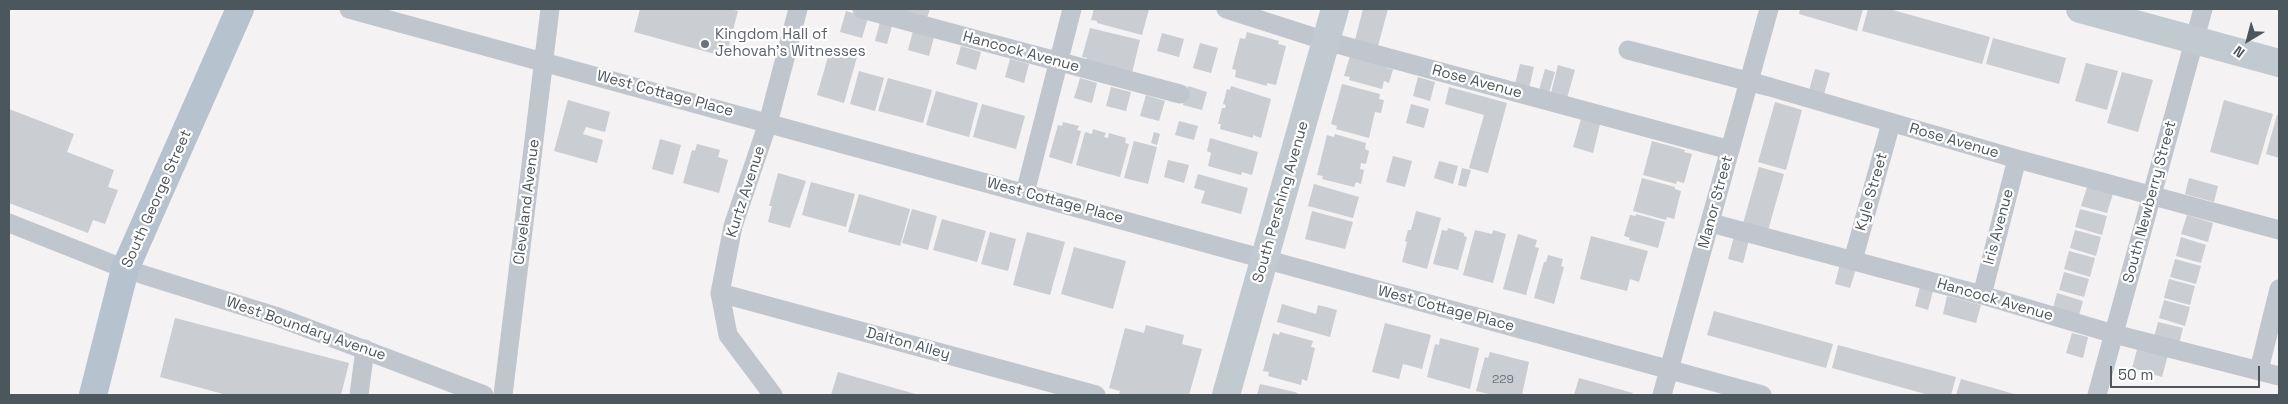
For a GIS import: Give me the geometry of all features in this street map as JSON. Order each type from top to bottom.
[{"type":"main road","name":"South George Street","points":[[93,395],[125,269],[240,9]]},
{"type":"street","name":"West Cottage Place","points":[[349,9],[1762,395]]},
{"type":"street","name":"Cleveland Avenue","points":[[503,395],[550,9]]},
{"type":"street","name":"Kurtz Avenue","points":[[773,395],[728,334],[720,293],[732,226],[768,123],[798,9]]},
{"type":"street","name":"Hancock Avenue","points":[[862,9],[1180,94]]},
{"type":"street","points":[[1025,193],[1072,9]]},
{"type":"street","name":"Rose Avenue","points":[[1226,9],[1326,40],[1730,150]]},
{"type":"street","name":"South Pershing Avenue","points":[[1226,395],[1266,259],[1335,9]]},
{"type":"street","name":"Manor Street","points":[[1662,395],[1769,9]]},
{"type":"street","points":[[2080,9],[2279,63]]},
{"type":"street","name":"South Newberry Street","points":[[2097,395],[2203,9]]},
{"type":"street","name":"Rose Avenue","points":[[1628,50],[2279,230]]},
{"type":"street","name":"Kyle Street","points":[[1853,260],[1891,123]]},
{"type":"street","name":"Iris Avenue","points":[[1982,295],[2017,159]]},
{"type":"street","name":"West Boundary Avenue","points":[[9,223],[125,269],[275,316],[484,395]]},
{"type":"street","name":"Hancock Avenue","points":[[1711,223],[1982,295],[2114,334],[2279,376]]},
{"type":"street","points":[[2258,370],[2279,289]]},
{"type":"street","name":"Dalton Alley","points":[[720,293],[1096,395]]},
{"type":"street","points":[[359,395],[365,349]]},
{"type":"building","name":"Kingdom Hall of Jehovah's Witnesses","points":[[640,9],[729,9],[738,11],[726,57],[634,32]]},
{"type":"building","points":[[896,9],[930,9],[927,18]]},
{"type":"building","points":[[1094,9],[1149,9],[1142,35],[1091,20]]},
{"type":"building","points":[[1363,9],[1388,9],[1378,46],[1355,40]]},
{"type":"building","points":[[1800,9],[1863,9],[1857,31],[1799,14]]},
{"type":"building","points":[[1868,9],[1889,9],[1990,37],[1982,64],[1862,31]]},
{"type":"building","points":[[846,11],[868,18],[862,38],[840,32]]},
{"type":"building","points":[[880,22],[892,26],[887,44],[875,41]]},
{"type":"building","points":[[1090,28],[1140,40],[1132,73],[1086,61],[1087,58],[1082,57]]},
{"type":"building","points":[[913,31],[934,37],[929,56],[908,50]]},
{"type":"building","points":[[1247,32],[1279,41],[1278,44],[1286,46],[1276,85],[1267,83],[1267,86],[1235,77],[1236,70],[1232,69],[1240,38],[1245,39]]},
{"type":"building","points":[[1162,33],[1184,39],[1179,57],[1157,51]]},
{"type":"building","points":[[1993,38],[2066,58],[2059,84],[1986,64]]},
{"type":"building","points":[[1200,43],[1218,48],[1211,73],[1193,68]]},
{"type":"building","points":[[961,46],[981,52],[976,70],[956,64]]},
{"type":"building","points":[[830,50],[857,57],[844,103],[817,95]]},
{"type":"building","points":[[1350,56],[1388,64],[1387,68],[1393,69],[1389,83],[1384,81],[1382,89],[1349,80],[1350,77],[1344,76]]},
{"type":"building","points":[[1010,59],[1029,64],[1024,83],[1005,77]]},
{"type":"building","points":[[2086,63],[2118,71],[2107,110],[2075,101]]},
{"type":"building","points":[[1520,64],[1534,67],[1529,88],[1515,84]]},
{"type":"building","points":[[1558,65],[1575,70],[1567,98],[1551,93]]},
{"type":"building","points":[[1545,69],[1555,72],[1549,93],[1539,90]]},
{"type":"building","points":[[1815,69],[1830,73],[1823,98],[1808,94]]},
{"type":"building","points":[[859,71],[884,78],[875,111],[850,104]]},
{"type":"building","points":[[2122,72],[2153,80],[2138,132],[2107,123]]},
{"type":"building","points":[[1418,77],[1435,82],[1430,101],[1413,96]]},
{"type":"building","points":[[888,78],[932,90],[923,123],[878,111]]},
{"type":"building","points":[[1080,78],[1097,83],[1092,103],[1074,98]]},
{"type":"building","points":[[1342,84],[1380,94],[1379,99],[1384,100],[1381,113],[1375,112],[1369,138],[1336,129],[1337,126],[1331,124]]},
{"type":"building","points":[[1188,86],[1207,92],[1202,110],[1183,105]]},
{"type":"building","points":[[1231,86],[1271,99],[1261,138],[1253,135],[1253,138],[1220,129],[1221,124],[1218,124],[1222,108],[1225,108],[1226,105],[1223,104],[1227,89],[1230,90]]},
{"type":"building","points":[[1111,87],[1131,92],[1126,111],[1106,106]]},
{"type":"building","points":[[1449,87],[1507,103],[1488,173],[1469,168],[1484,115],[1445,104]]},
{"type":"building","points":[[936,91],[978,103],[969,137],[926,125]]},
{"type":"building","points":[[1146,95],[1165,101],[1159,121],[1140,116]]},
{"type":"building","points":[[568,100],[610,112],[605,132],[586,127],[583,134],[603,140],[597,163],[554,151]]},
{"type":"building","points":[[2224,100],[2273,114],[2258,165],[2210,152]]},
{"type":"building","points":[[1775,102],[1802,110],[1786,170],[1758,162]]},
{"type":"building","points":[[982,104],[1025,116],[1016,149],[973,137]]},
{"type":"building","points":[[1411,104],[1429,109],[1424,128],[1406,123]]},
{"type":"building","points":[[9,109],[74,134],[67,152],[114,170],[108,187],[118,190],[105,224],[93,220],[88,233],[9,203]]},
{"type":"building","points":[[2277,115],[2279,115],[2279,158],[2266,154]]},
{"type":"building","points":[[1581,119],[1600,124],[1593,153],[1573,147]]},
{"type":"building","points":[[1179,121],[1198,126],[1194,140],[1175,135]]},
{"type":"building","points":[[1063,122],[1079,126],[1077,130],[1081,131],[1072,164],[1049,157],[1058,125],[1062,126]]},
{"type":"building","points":[[1093,129],[1106,133],[1104,137],[1108,138],[1109,133],[1126,138],[1125,143],[1129,144],[1120,177],[1076,165],[1085,132],[1092,134]]},
{"type":"building","points":[[1154,132],[1160,134],[1157,145],[1151,143]]},
{"type":"building","points":[[1335,134],[1366,143],[1365,149],[1369,151],[1366,164],[1361,163],[1360,169],[1364,170],[1361,184],[1356,182],[1354,187],[1322,179],[1323,176],[1317,175],[1327,135],[1334,137]]},
{"type":"building","points":[[1210,138],[1258,152],[1252,175],[1242,172],[1241,175],[1208,166],[1211,153],[1207,151]]},
{"type":"building","points":[[660,139],[681,145],[673,175],[652,169]]},
{"type":"building","points":[[1134,141],[1157,147],[1148,184],[1124,178]]},
{"type":"building","points":[[1652,141],[1685,150],[1684,152],[1692,154],[1684,183],[1677,181],[1676,184],[1643,175]]},
{"type":"building","points":[[697,144],[720,150],[718,157],[728,160],[719,193],[683,183],[692,150],[695,151]]},
{"type":"building","points":[[1393,156],[1412,161],[1405,187],[1386,182]]},
{"type":"building","points":[[1168,160],[1189,165],[1184,183],[1164,177]]},
{"type":"building","points":[[1439,161],[1458,166],[1453,184],[1434,178]]},
{"type":"building","points":[[1759,167],[1784,174],[1767,234],[1742,227]]},
{"type":"building","points":[[1462,168],[1471,170],[1466,187],[1458,185]]},
{"type":"building","points":[[778,173],[806,181],[790,228],[768,222],[772,206],[769,206]]},
{"type":"building","points":[[1198,174],[1248,188],[1241,214],[1201,203],[1205,191],[1194,188]]},
{"type":"building","points":[[1642,178],[1675,187],[1675,189],[1681,191],[1674,219],[1667,217],[1666,220],[1633,211]]},
{"type":"building","points":[[2189,178],[2218,186],[2214,202],[2185,194]]},
{"type":"building","points":[[811,182],[855,194],[846,227],[802,215]]},
{"type":"building","points":[[1314,184],[1359,197],[1353,218],[1308,206]]},
{"type":"building","points":[[2087,187],[2113,194],[2107,213],[2081,206]]},
{"type":"building","points":[[859,194],[910,209],[900,246],[848,232]]},
{"type":"building","points":[[912,209],[937,216],[928,250],[902,243]]},
{"type":"building","points":[[2080,209],[2107,216],[2102,235],[2075,227]]},
{"type":"building","points":[[1312,211],[1353,222],[1345,249],[1305,239]]},
{"type":"building","points":[[1416,211],[1441,218],[1427,269],[1402,262],[1408,230],[1411,230]]},
{"type":"building","points":[[1636,214],[1665,222],[1658,248],[1629,240],[1630,238],[1624,236],[1630,215],[1636,216]]},
{"type":"building","points":[[2187,215],[2213,223],[2208,242],[2181,234]]},
{"type":"building","points":[[942,219],[986,231],[977,262],[933,250]]},
{"type":"building","points":[[1448,228],[1464,233],[1464,236],[1467,237],[1458,270],[1433,264],[1442,230],[1447,231]]},
{"type":"building","points":[[1475,230],[1492,234],[1493,230],[1506,234],[1493,283],[1463,275]]},
{"type":"building","points":[[2075,230],[2101,237],[2096,256],[2070,248]]},
{"type":"building","points":[[990,232],[1016,239],[1008,271],[981,264]]},
{"type":"building","points":[[1027,232],[1065,242],[1050,295],[1013,285]]},
{"type":"building","points":[[1518,234],[1537,240],[1535,247],[1539,248],[1526,295],[1503,289]]},
{"type":"building","points":[[1591,236],[1648,251],[1639,282],[1630,279],[1627,291],[1580,279]]},
{"type":"building","points":[[1734,236],[1749,240],[1743,263],[1728,259]]},
{"type":"building","points":[[2181,237],[2206,245],[2201,263],[2176,256]]},
{"type":"building","points":[[1074,247],[1126,261],[1113,309],[1061,294]]},
{"type":"building","points":[[2069,251],[2095,258],[2090,277],[2064,269]]},
{"type":"building","points":[[1548,255],[1563,259],[1561,266],[1564,267],[1554,304],[1534,298],[1544,262],[1546,262]]},
{"type":"building","points":[[2175,259],[2201,266],[2196,284],[2170,277]]},
{"type":"building","points":[[1840,264],[1856,269],[1850,288],[1835,284]]},
{"type":"building","points":[[2064,272],[2089,279],[2084,297],[2059,290]]},
{"type":"building","points":[[2169,279],[2195,286],[2190,305],[2164,298]]},
{"type":"building","points":[[1920,287],[1933,291],[1928,310],[1915,306]]},
{"type":"building","points":[[2057,293],[2083,301],[2078,319],[2052,312]]},
{"type":"building","points":[[1947,296],[1981,305],[1976,323],[1943,314]]},
{"type":"building","points":[[2164,300],[2190,307],[2185,326],[2159,318]]},
{"type":"building","points":[[1282,304],[1316,314],[1318,305],[1337,310],[1330,337],[1277,322]]},
{"type":"building","points":[[1714,311],[1833,344],[1826,368],[1707,335]]},
{"type":"building","points":[[175,318],[349,363],[341,395],[227,395],[160,377]]},
{"type":"building","points":[[2158,322],[2183,328],[2178,348],[2153,341]]},
{"type":"building","points":[[1385,323],[1431,335],[1422,369],[1403,364],[1399,379],[1372,372]]},
{"type":"building","points":[[1146,325],[1184,335],[1182,344],[1202,349],[1189,395],[1119,395],[1120,391],[1109,388],[1125,328],[1144,333]]},
{"type":"building","points":[[1280,332],[1313,341],[1311,347],[1315,348],[1307,381],[1302,379],[1301,385],[1268,376],[1269,372],[1263,371],[1273,333],[1279,335]]},
{"type":"building","points":[[2072,333],[2088,337],[2083,358],[2066,353]]},
{"type":"building","points":[[1440,338],[1479,348],[1470,389],[1427,377],[1435,344],[1439,345]]},
{"type":"building","points":[[1838,345],[1956,377],[1951,395],[1929,395],[1832,368]]},
{"type":"building","points":[[2138,346],[2168,355],[2162,377],[2132,368]]},
{"type":"building","points":[[1490,352],[1529,362],[1522,395],[1493,395],[1476,391],[1485,357],[1488,358]]},
{"type":"building","points":[[838,372],[919,395],[831,395]]},
{"type":"building","points":[[1579,378],[1633,393],[1632,395],[1574,395]]},
{"type":"building","points":[[1961,379],[2018,395],[1956,395]]},
{"type":"building","points":[[1260,384],[1295,392],[1300,395],[1257,395]]},
{"type":"place","name":"Kingdom Hall of Jehovah's Witnesses","points":[[705,44]]}]
